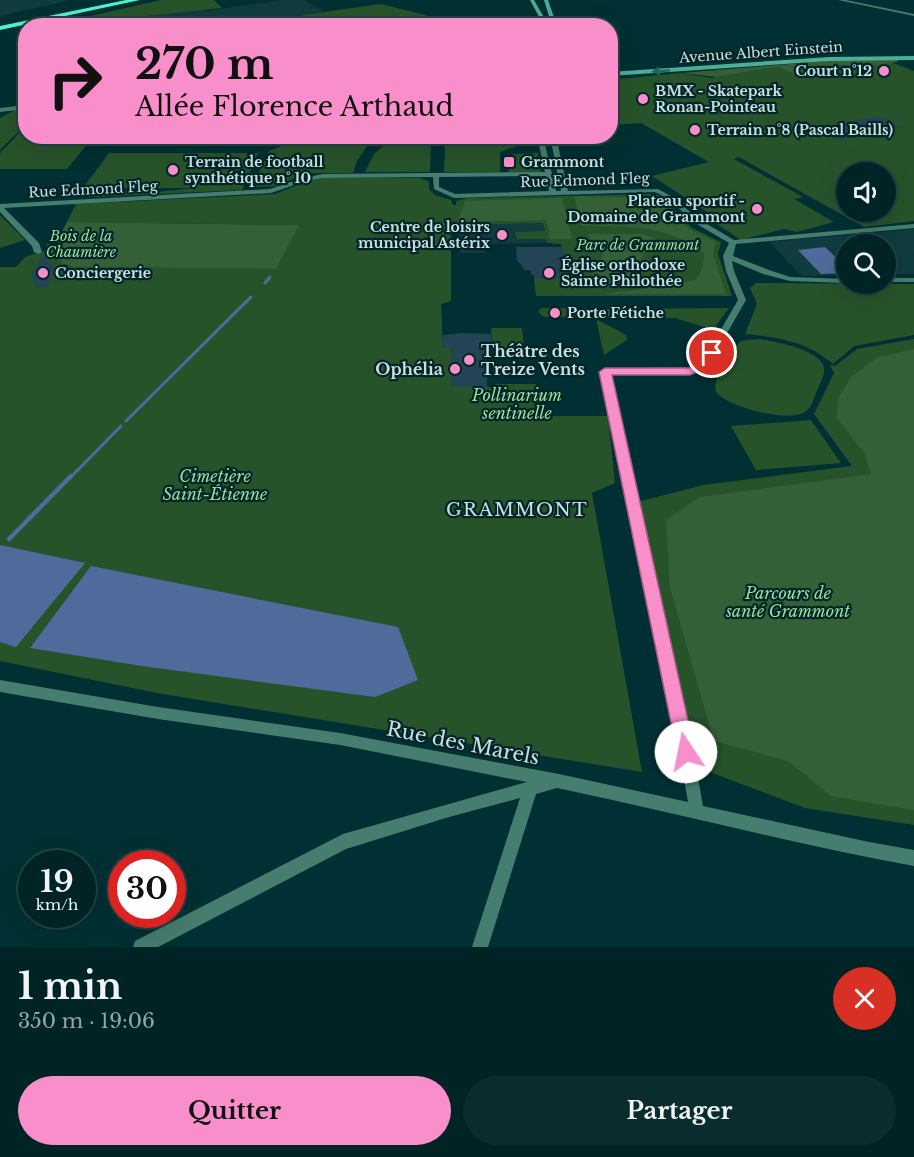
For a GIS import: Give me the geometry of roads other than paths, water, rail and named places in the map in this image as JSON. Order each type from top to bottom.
[{"type":"highway","points":[[30,18],[108,0]]},
{"type":"highway","points":[[35,18],[124,0]]},
{"type":"highway","points":[[38,18],[136,0]]},
{"type":"highway","points":[[0,25],[18,21]]},
{"type":"highway","points":[[0,25],[18,21]]},
{"type":"highway","points":[[0,25],[18,22]]},
{"type":"main road","points":[[532,0],[542,18]]},
{"type":"main road","points":[[546,0],[552,18]]},
{"type":"main road","name":"Avenue Albert Einstein","points":[[618,73],[829,59],[914,58]]},
{"type":"street","points":[[840,0],[914,15]]},
{"type":"street","points":[[2,111],[18,108]]},
{"type":"street","points":[[542,144],[553,193]]},
{"type":"street","points":[[555,144],[565,192]]},
{"type":"street","name":"Rue Edmond Fleg","points":[[0,207],[271,191],[305,179],[322,176],[548,174]]},
{"type":"street","name":"Rue Edmond Fleg","points":[[436,175],[436,188],[454,196],[656,190],[665,193],[686,213],[733,242]]},
{"type":"street","points":[[0,207],[36,245],[38,252]]},
{"type":"street","points":[[697,813],[605,372],[696,370],[704,366],[742,300],[729,269],[727,256],[733,242],[914,226]]},
{"type":"street","points":[[727,256],[790,279],[836,281]]},
{"type":"street","points":[[896,280],[914,280]]},
{"type":"street","name":"Rue des Marels","points":[[0,686],[158,713],[340,739],[559,782],[914,858]]},
{"type":"street","points":[[141,947],[343,842],[531,787],[559,782]]},
{"type":"street","points":[[480,947],[531,787]]},
{"type":"water","points":[[825,247],[836,257],[836,273],[821,274],[798,250]]},
{"type":"water","points":[[0,545],[85,563],[16,647],[0,642]]},
{"type":"water","points":[[91,566],[398,627],[418,680],[375,697],[142,666],[30,648]]},
{"type":"waterway","points":[[265,283],[270,277]]},
{"type":"waterway","points":[[126,421],[251,297]]},
{"type":"waterway","points":[[70,478],[121,426]]},
{"type":"waterway","points":[[9,539],[71,476]]},
{"type":"place","name":"Court n°12","points":[[884,71]]},
{"type":"place","name":"BMX - Skatepark Ronan-Pointeau","points":[[643,99]]},
{"type":"place","name":"Terrain n°8 (Pascal Baills)","points":[[695,130]]},
{"type":"place","name":"Grammont","points":[[509,162]]},
{"type":"place","name":"Terrain de football synthétique n° 10","points":[[173,170]]},
{"type":"place","name":"Plateau sportif - Domaine de Grammont","points":[[757,209]]},
{"type":"place","name":"Centre de loisirs municipal Astérix","points":[[502,235]]},
{"type":"place","name":"Conciergerie","points":[[43,273]]},
{"type":"place","name":"Église orthodoxe Sainte Philothée","points":[[549,273]]},
{"type":"place","name":"Porte Fétiche","points":[[555,313]]},
{"type":"place","name":"Théâtre des Treize Vents","points":[[469,360]]},
{"type":"place","name":"Ophélia","points":[[455,369]]},
{"type":"district","name":"GRAMMONT","points":[[517,510]]},
{"type":"park label","name":"Bois de la Chaumière","points":[[81,244]]},
{"type":"park label","name":"Parc de Grammont","points":[[638,245]]},
{"type":"park label","name":"Pollinarium sentinelle","points":[[517,404]]},
{"type":"park label","name":"Cimetière Saint-Étienne","points":[[215,485]]},
{"type":"park label","name":"Parcours de santé Grammont","points":[[788,602]]}]
